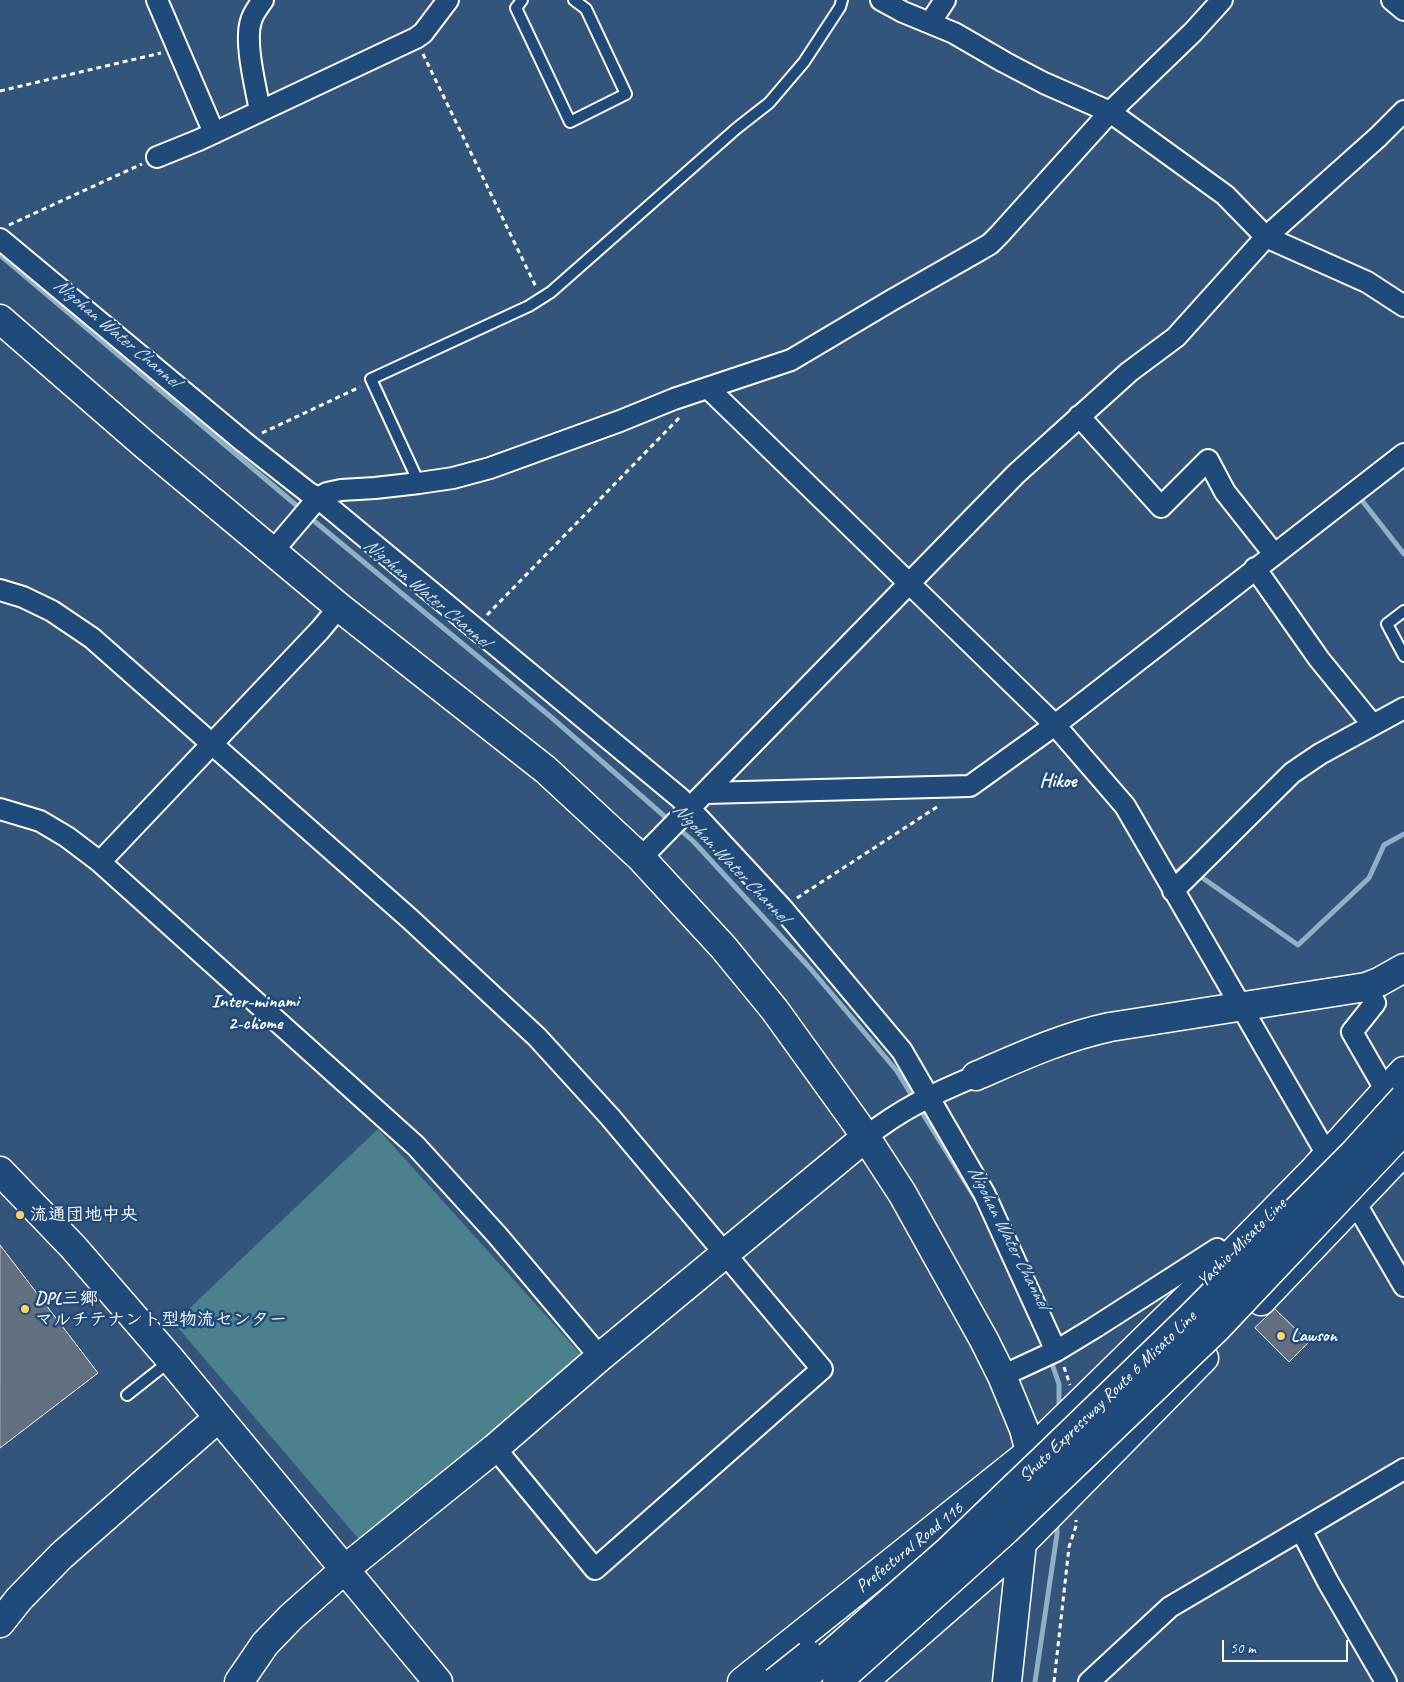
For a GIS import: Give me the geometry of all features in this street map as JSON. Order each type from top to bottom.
[{"type":"main road","points":[[0,320],[145,445],[280,543],[339,607],[649,850],[724,948],[774,1009],[866,1136],[941,1260],[1013,1371],[1030,1452],[1007,1682]]},
{"type":"main road","points":[[976,1076],[1081,1033],[1110,1026],[1366,987],[1404,968]]},
{"type":"main road","name":"Yashio-Misato Line","points":[[1072,1400],[1226,1260],[1398,1085]]},
{"type":"main road","name":"Shuto Expressway Route 6 Misato Line","points":[[800,1682],[947,1552],[1190,1318],[1356,1152],[1398,1085]]},
{"type":"main road","name":"Shuto Expressway Route 6 Misato Line","points":[[837,1682],[1006,1530],[1216,1329],[1404,1130]]},
{"type":"main road","points":[[239,1682],[265,1644],[345,1569],[495,1448],[600,1357],[866,1136]]},
{"type":"main road","points":[[862,1682],[1022,1543],[1265,1296],[1404,1151]]},
{"type":"main road","points":[[0,1171],[74,1248],[171,1360],[438,1682]]},
{"type":"main road","name":"Prefectural Road 116","points":[[756,1680],[1030,1452],[1072,1400]]},
{"type":"main road","points":[[0,1624],[19,1599],[60,1556],[218,1418]]},
{"type":"main road","points":[[756,1680],[862,1612],[947,1552]]},
{"type":"street","points":[[157,0],[214,133]]},
{"type":"street","points":[[260,111],[249,41],[250,22],[263,0]]},
{"type":"street","points":[[157,156],[214,133],[416,38],[423,33],[448,0]]},
{"type":"street","points":[[882,0],[903,12],[954,33],[1044,83],[1110,112],[1225,196],[1266,237],[1368,282],[1404,306]]},
{"type":"street","points":[[930,23],[945,0]]},
{"type":"street","points":[[280,543],[318,498],[327,493],[453,478],[513,461],[674,399],[791,360],[990,244],[1110,112],[1193,32],[1222,0]]},
{"type":"street","points":[[1392,0],[1404,10]]},
{"type":"street","points":[[649,850],[1016,474],[1129,372],[1176,337],[1266,237],[1378,137],[1404,111]]},
{"type":"street","points":[[1,234],[244,442],[318,498],[690,808],[782,908],[902,1051],[984,1193],[1056,1351]]},
{"type":"street","points":[[708,388],[1055,725],[1125,806],[1404,1286]]},
{"type":"street","points":[[1079,416],[1161,507],[1208,460],[1225,492],[1274,554]]},
{"type":"street","points":[[706,793],[970,786],[1055,725],[1404,454]]},
{"type":"street","points":[[1256,568],[1320,659],[1372,724]]},
{"type":"street","points":[[0,590],[23,597],[52,610],[92,638],[410,919],[537,1037],[610,1118],[822,1369],[595,1569],[495,1448]]},
{"type":"street","points":[[100,862],[320,630],[339,607]]},
{"type":"street","points":[[1173,890],[1292,773],[1320,754],[1404,708]]},
{"type":"street","points":[[0,809],[40,821],[67,837],[100,862],[416,1146],[497,1235],[600,1357]]},
{"type":"street","points":[[1366,987],[1375,1004],[1352,1032],[1398,1085]]},
{"type":"street","points":[[866,1136],[888,1119],[928,1096],[976,1076]]},
{"type":"street","points":[[1013,1371],[1056,1351],[1217,1249],[1226,1260],[1221,1272],[1223,1281],[1244,1301],[1253,1301],[1265,1296]]},
{"type":"street","points":[[1092,1681],[1170,1607],[1404,1469]]},
{"type":"street","points":[[1301,1530],[1328,1582],[1386,1682]]},
{"type":"street","points":[[756,1680],[862,1682]]},
{"type":"lane","points":[[522,0],[516,8],[570,122],[626,94],[586,9],[574,0]]},
{"type":"lane","points":[[419,483],[371,379],[541,299],[737,128],[769,103],[804,62],[840,7],[842,0]]},
{"type":"lane","points":[[1404,612],[1387,624],[1404,656]]},
{"type":"lane","points":[[127,1394],[171,1360]]},
{"type":"path","points":[[416,38],[541,299]]},
{"type":"path","points":[[0,90],[178,49]]},
{"type":"path","points":[[1,234],[157,156]]},
{"type":"path","points":[[244,442],[372,381]]},
{"type":"path","points":[[475,627],[681,416]]},
{"type":"path","points":[[782,908],[970,786]]},
{"type":"path","points":[[1056,1351],[1062,1364],[1072,1400]]},
{"type":"path","points":[[1054,1682],[1069,1547],[1076,1526],[1076,1518]]},
{"type":"green space","points":[[378,1129],[585,1359],[363,1544],[174,1323]]},
{"type":"building","name":"DPL三郷 マルチテナント型物流センター","points":[[0,1245],[98,1373],[0,1448]]},
{"type":"building","points":[[1275,1309],[1309,1342],[1289,1362],[1255,1328]]},
{"type":"waterway","name":"Nigohan Water Channel","points":[[0,255],[302,510]]},
{"type":"waterway","points":[[1360,498],[1404,554]]},
{"type":"waterway","name":"Nigohan Water Channel","points":[[308,516],[551,717],[670,821]]},
{"type":"waterway","name":"Nigohan Water Channel","points":[[677,827],[694,842],[809,967],[897,1071],[914,1099]]},
{"type":"waterway","points":[[1197,874],[1298,945],[1369,878],[1384,845],[1404,834]]},
{"type":"waterway","points":[[1170,873],[1173,875],[1185,865],[1191,869]]},
{"type":"waterway","name":"Nigohan Water Channel","points":[[918,1106],[977,1201]]},
{"type":"waterway","name":"Nigohan Water Channel","points":[[1050,1358],[1059,1384],[1059,1411]]},
{"type":"waterway","name":"Nigohan Water Channel","points":[[1035,1682],[1057,1534],[1057,1522]]},
{"type":"place","name":"流通団地中央","points":[[20,1215]]},
{"type":"place","name":"DPL三郷 マルチテナント型物流センター","points":[[25,1309]]},
{"type":"place","name":"Lawson","points":[[1281,1336]]},
{"type":"district","name":"Hikoe","points":[[1058,782]]},
{"type":"district","name":"Inter-minami 2-chome","points":[[255,1013]]}]
